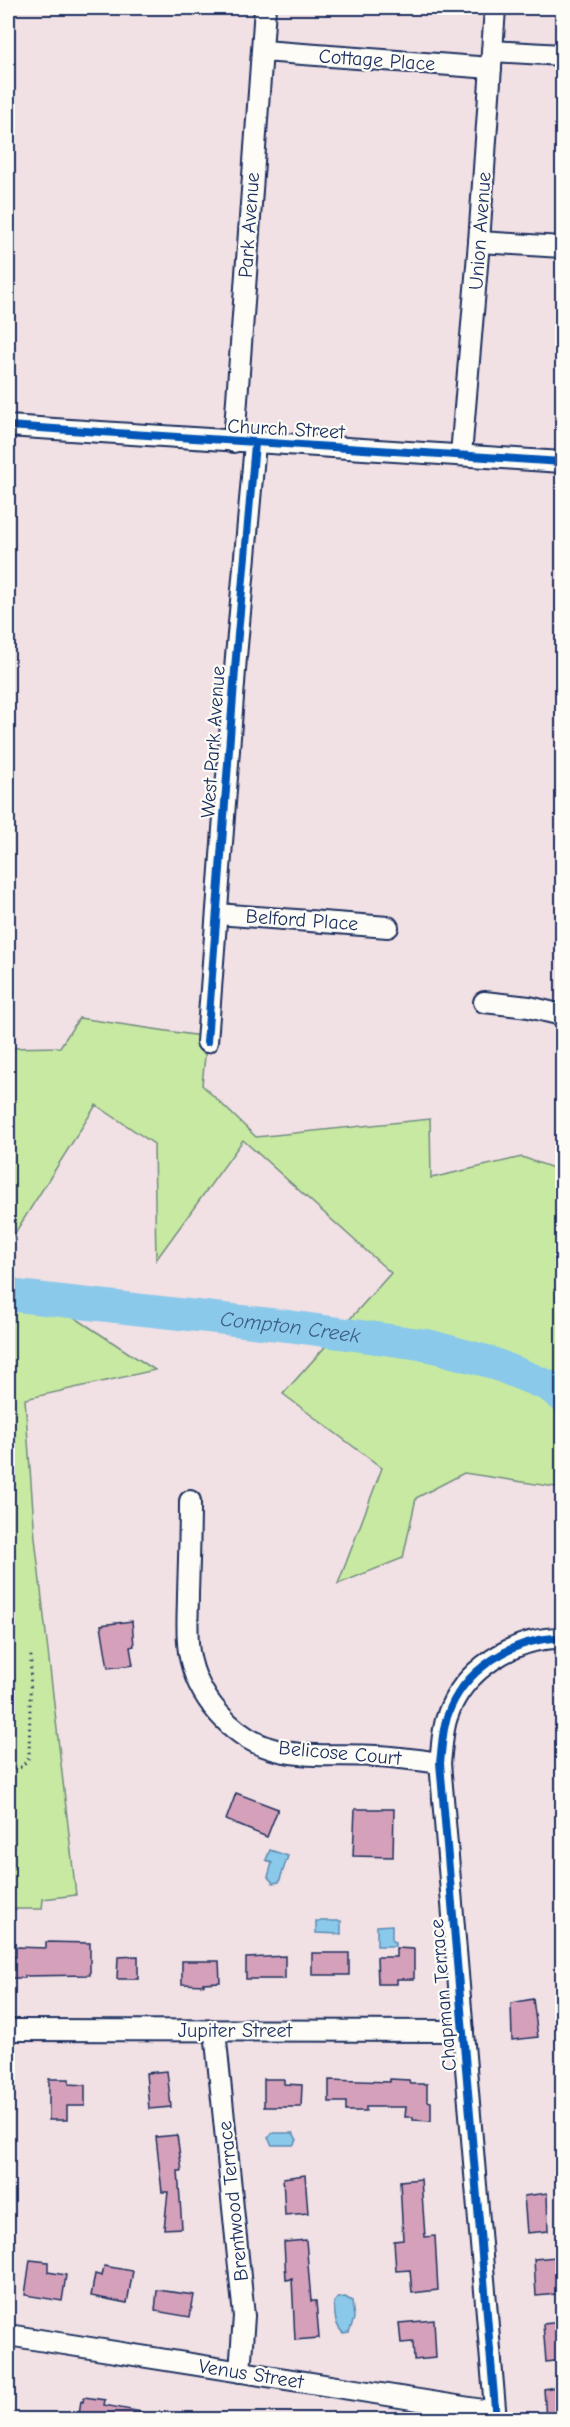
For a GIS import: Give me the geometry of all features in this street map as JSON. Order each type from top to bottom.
[{"type":"street","name":"Park Avenue","points":[[234,442],[265,8]]},
{"type":"street","name":"Union Avenue","points":[[461,455],[495,8]]},
{"type":"street","name":"Cottage Place","points":[[262,51],[492,59],[562,55]]},
{"type":"street","points":[[479,242],[562,247]]},
{"type":"street","name":"Church Street","points":[[8,426],[255,444],[562,462]]},
{"type":"street","name":"West Park Avenue","points":[[207,1042],[236,657],[255,444]]},
{"type":"street","name":"Belford Place","points":[[217,914],[388,927]]},
{"type":"street","points":[[484,1002],[529,1007],[562,1015]]},
{"type":"street","name":"Belicose Court","points":[[190,1501],[189,1653],[207,1698],[219,1715],[240,1733],[275,1750],[440,1762]]},
{"type":"street","name":"Chapman Terrace","points":[[496,2416],[440,1762],[447,1717],[458,1696],[472,1677],[515,1647],[530,1642],[562,1638]]},
{"type":"street","name":"Jupiter Street","points":[[8,2030],[463,2031]]},
{"type":"street","name":"Brentwood Terrace","points":[[215,2031],[244,2316],[240,2372]]},
{"type":"street","name":"Venus Street","points":[[8,2335],[496,2416]]},
{"type":"path","points":[[8,1768],[22,1767],[29,1757],[31,1653]]},
{"type":"green space","points":[[79,1018],[207,1037],[202,1085],[256,1137],[430,1119],[431,1178],[522,1157],[562,1171],[562,1488],[464,1473],[416,1498],[403,1558],[338,1584],[382,1468],[283,1394],[391,1273],[243,1140],[156,1260],[154,1144],[96,1105],[8,1244],[8,1048],[60,1047]]},
{"type":"green space","points":[[8,1274],[155,1370],[25,1399],[35,1538],[76,1895],[43,1899],[42,1909],[8,1909]]},
{"type":"water","points":[[270,1850],[288,1856],[279,1882],[273,1883],[268,1877],[272,1863],[266,1860]]},
{"type":"water","points":[[316,1921],[341,1921],[341,1934],[316,1933]]},
{"type":"water","points":[[392,1925],[392,1941],[395,1942],[395,1946],[377,1946],[377,1926]]},
{"type":"water","points":[[272,2133],[293,2133],[297,2140],[293,2145],[272,2145],[268,2138]]},
{"type":"water","points":[[345,2297],[352,2301],[354,2319],[349,2332],[343,2333],[336,2322],[334,2302],[338,2298]]},
{"type":"building","points":[[132,1621],[134,1646],[130,1647],[133,1665],[108,1668],[101,1625]]},
{"type":"building","points":[[236,1793],[278,1809],[267,1837],[226,1820]]},
{"type":"building","points":[[355,1809],[394,1809],[393,1857],[353,1856]]},
{"type":"building","points":[[46,1942],[90,1943],[90,1975],[8,1978],[8,1957],[16,1957],[16,1947],[46,1948]]},
{"type":"building","points":[[396,1948],[414,1949],[414,1979],[397,1979],[397,1984],[378,1984],[377,1957],[396,1957]]},
{"type":"building","points":[[312,1953],[349,1953],[349,1975],[312,1975]]},
{"type":"building","points":[[138,1956],[138,1979],[117,1979],[118,1957]]},
{"type":"building","points":[[285,1956],[285,1979],[246,1979],[246,1958]]},
{"type":"building","points":[[182,1961],[219,1961],[220,1982],[203,1983],[204,1985],[182,1984]]},
{"type":"building","points":[[533,1999],[538,2037],[512,2040],[511,2003]]},
{"type":"building","points":[[167,2071],[171,2107],[149,2109],[146,2073]]},
{"type":"building","points":[[49,2079],[69,2079],[69,2084],[85,2085],[85,2106],[67,2106],[67,2120],[49,2120]]},
{"type":"building","points":[[264,2079],[284,2079],[284,2084],[302,2085],[301,2107],[264,2107]]},
{"type":"building","points":[[390,2079],[409,2080],[410,2084],[427,2084],[427,2101],[431,2102],[431,2121],[405,2117],[406,2107],[366,2107],[366,2111],[346,2111],[346,2102],[329,2102],[329,2080],[390,2082]]},
{"type":"building","points":[[177,2135],[182,2171],[178,2171],[182,2228],[164,2229],[168,2192],[162,2192],[156,2137]]},
{"type":"building","points":[[305,2175],[308,2213],[285,2215],[283,2178]]},
{"type":"building","points":[[421,2179],[425,2237],[435,2236],[438,2290],[412,2293],[410,2270],[396,2271],[394,2241],[403,2240],[400,2181]]},
{"type":"building","points":[[547,2193],[548,2231],[527,2233],[524,2196]]},
{"type":"building","points":[[306,2240],[311,2301],[316,2301],[319,2338],[295,2340],[292,2279],[286,2280],[284,2242]]},
{"type":"building","points":[[556,2257],[557,2276],[562,2276],[562,2291],[558,2294],[536,2296],[534,2259]]},
{"type":"building","points":[[30,2260],[48,2262],[48,2272],[66,2275],[62,2301],[25,2295]]},
{"type":"building","points":[[104,2266],[133,2271],[127,2303],[91,2296],[95,2274],[102,2276]]},
{"type":"building","points":[[157,2290],[194,2295],[190,2317],[155,2311]]},
{"type":"building","points":[[434,2320],[436,2358],[414,2360],[413,2342],[401,2343],[399,2323]]},
{"type":"building","points":[[562,2322],[562,2360],[546,2362],[543,2324]]},
{"type":"building","points":[[562,2386],[562,2420],[546,2420],[544,2389]]},
{"type":"building","points":[[84,2397],[105,2400],[104,2405],[142,2412],[141,2420],[78,2420],[81,2401],[83,2402]]},
{"type":"waterway","name":"Compton Creek","points":[[8,1295],[288,1326],[427,1345],[490,1362],[549,1386],[562,1396]]},
{"type":"cycle path","points":[[8,426],[562,462]]},
{"type":"cycle path","points":[[207,1042],[236,657],[255,444]]},
{"type":"cycle path","points":[[496,2420],[440,1763],[443,1734],[454,1700],[478,1671],[509,1650],[526,1643],[562,1638]]}]
